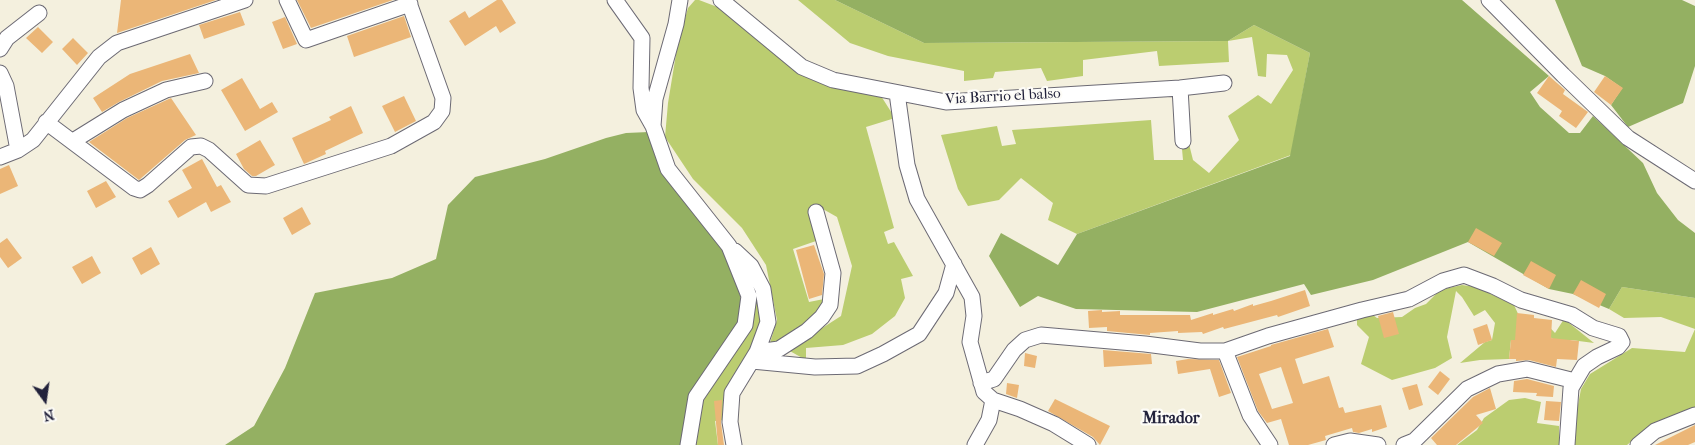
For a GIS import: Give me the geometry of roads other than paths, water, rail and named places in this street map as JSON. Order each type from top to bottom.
[{"type":"street","points":[[0,157],[18,150],[33,140],[99,57],[118,42],[245,0]]},
{"type":"street","points":[[46,122],[134,188],[140,190],[191,147],[201,146],[209,150],[248,185],[266,186],[391,146],[434,122],[442,111],[442,98],[409,2],[306,40],[287,0]]},
{"type":"street","points":[[615,0],[642,38],[641,88],[644,110],[653,126],[668,169],[729,246],[750,266],[763,289],[768,322],[755,356],[732,394],[730,422],[734,445]]},
{"type":"street","points":[[653,126],[655,99],[676,24],[680,0]]},
{"type":"street","name":"Via Barrio el balso","points":[[720,0],[802,67],[833,80],[946,102],[1224,84]]},
{"type":"street","points":[[1489,0],[1628,138],[1695,181]]},
{"type":"street","points":[[0,49],[8,38],[39,13]]},
{"type":"street","points":[[0,73],[6,86],[18,150]]},
{"type":"street","points":[[73,141],[124,110],[166,90],[205,82]]},
{"type":"street","points":[[1180,88],[1183,141]]},
{"type":"street","points":[[897,93],[907,165],[917,199],[972,297],[974,316],[970,342],[984,392],[993,400],[1020,409],[1054,424],[1088,445]]},
{"type":"street","points":[[755,356],[780,349],[807,332],[830,306],[833,273],[816,212]]},
{"type":"street","points":[[688,445],[696,397],[745,325],[749,296],[729,246]]},
{"type":"street","points":[[755,356],[814,367],[857,366],[883,354],[919,334],[946,294],[954,264]]},
{"type":"street","points":[[982,383],[994,379],[1014,350],[1025,340],[1041,334],[1200,351],[1225,350],[1268,336],[1409,299],[1443,281],[1464,275],[1521,300],[1572,315],[1593,328],[1619,336],[1622,342],[1618,347],[1597,357],[1584,366],[1571,388],[1567,445]]},
{"type":"street","points":[[1225,350],[1250,415],[1270,445]]},
{"type":"street","points":[[1404,445],[1414,441],[1467,389],[1498,374],[1527,369],[1575,381]]},
{"type":"street","points":[[974,445],[989,420],[993,400]]},
{"type":"street","points":[[1638,445],[1655,431],[1695,415]]},
{"type":"street","points":[[1334,445],[1350,441],[1378,445]]},
{"type":"district","name":"Mirador","points":[[1171,419]]}]
